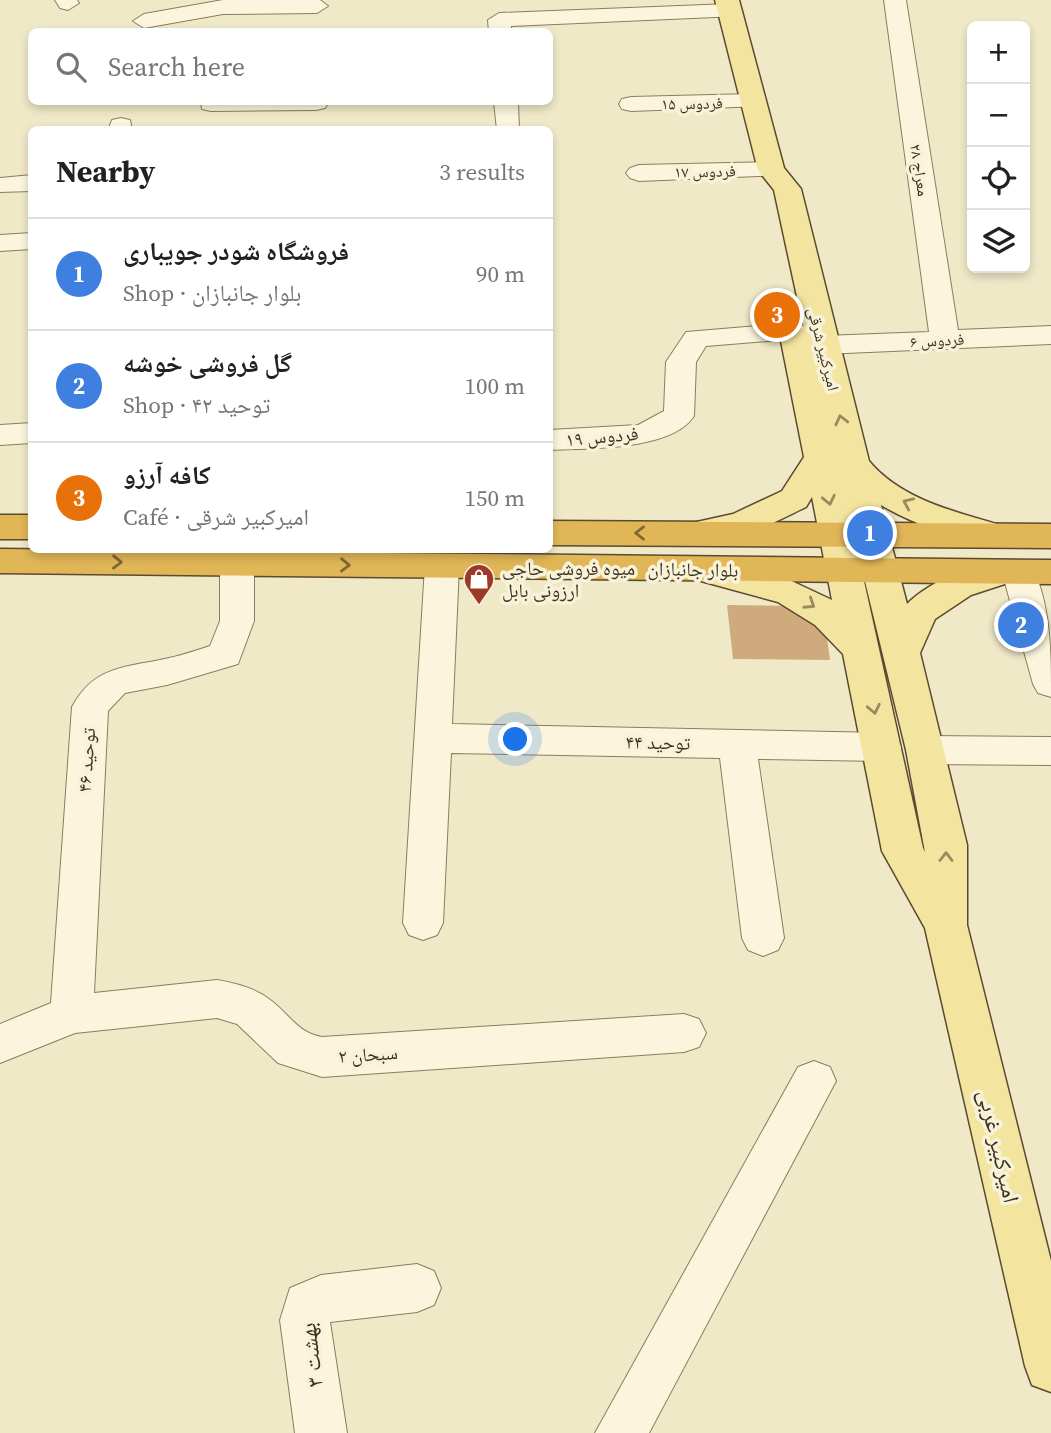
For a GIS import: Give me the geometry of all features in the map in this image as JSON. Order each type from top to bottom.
[{"type":"highway","points":[[0,527],[28,527]]},
{"type":"highway","name":"بلوار جانبازان","points":[[553,533],[695,533],[1024,572]]},
{"type":"highway","name":"بلوار جانبازان","points":[[0,561],[699,569],[995,535],[1051,536]]},
{"type":"main road","name":"امیرکبیر شرقی","points":[[729,5],[771,170],[787,189],[823,345],[836,459]]},
{"type":"main road","name":"امیرکبیر شرقی","points":[[771,170],[765,188],[794,332],[836,459],[857,552]]},
{"type":"main road","points":[[695,533],[741,524],[785,504],[794,499],[836,459],[876,488],[937,517],[995,535]]},
{"type":"main road","name":"امیرکبیر غربی","points":[[857,552],[862,652],[903,851],[946,925]]},
{"type":"main road","name":"امیرکبیر غربی","points":[[857,552],[901,653],[926,750],[946,845],[946,925],[1051,1366]]},
{"type":"main road","points":[[699,569],[790,591],[843,625],[862,652]]},
{"type":"main road","points":[[901,653],[921,611],[958,586],[1024,572]]},
{"type":"street","name":"معراج ۲۸","points":[[895,0],[946,340]]},
{"type":"street","points":[[144,21],[224,4],[317,5]]},
{"type":"street","points":[[221,28],[224,4]]},
{"type":"street","points":[[500,28],[499,20],[729,5]]},
{"type":"street","name":"فردوس ۱۵","points":[[631,104],[753,102]]},
{"type":"street","points":[[211,105],[214,126]]},
{"type":"street","points":[[317,105],[322,126]]},
{"type":"street","points":[[506,105],[508,126]]},
{"type":"street","name":"فردوس ۱۷","points":[[639,173],[771,170]]},
{"type":"street","points":[[3,185],[28,183]]},
{"type":"street","points":[[0,243],[28,241]]},
{"type":"street","name":"فردوس ۱۹","points":[[553,440],[645,433],[679,415],[681,362],[696,338],[794,332]]},
{"type":"street","name":"فردوس ۶","points":[[823,345],[1051,335]]},
{"type":"street","points":[[0,435],[28,433]]},
{"type":"street","name":"توحید ۴۶","points":[[72,1014],[90,707],[112,684],[138,675],[167,672],[225,655],[237,621],[237,564]]},
{"type":"street","points":[[423,923],[442,566]]},
{"type":"street","points":[[1024,572],[1051,684]]},
{"type":"street","name":"توحید ۴۴","points":[[434,738],[882,747]]},
{"type":"street","points":[[737,744],[763,938]]},
{"type":"street","points":[[926,750],[1051,751]]},
{"type":"street","name":"سبحان ۲","points":[[0,1044],[72,1014],[217,999],[238,1001],[254,1010],[291,1048],[322,1057],[684,1033]]},
{"type":"street","points":[[621,1433],[814,1081]]},
{"type":"street","name":"بهشت ۳","points":[[321,1433],[305,1320],[307,1305],[321,1299],[417,1288]]},
{"type":"building","points":[[727,605],[794,606],[825,624],[830,660],[733,659]]},
{"type":"place","name":"کافه آرزو","points":[[777,315]]},
{"type":"place","name":"فروشگاه شودر جویباری","points":[[870,533]]},
{"type":"place","name":"میوه فروشی حاجی ارزونی بابل","points":[[479,606]]},
{"type":"place","name":"گل فروشی خوشه","points":[[1021,625]]}]
